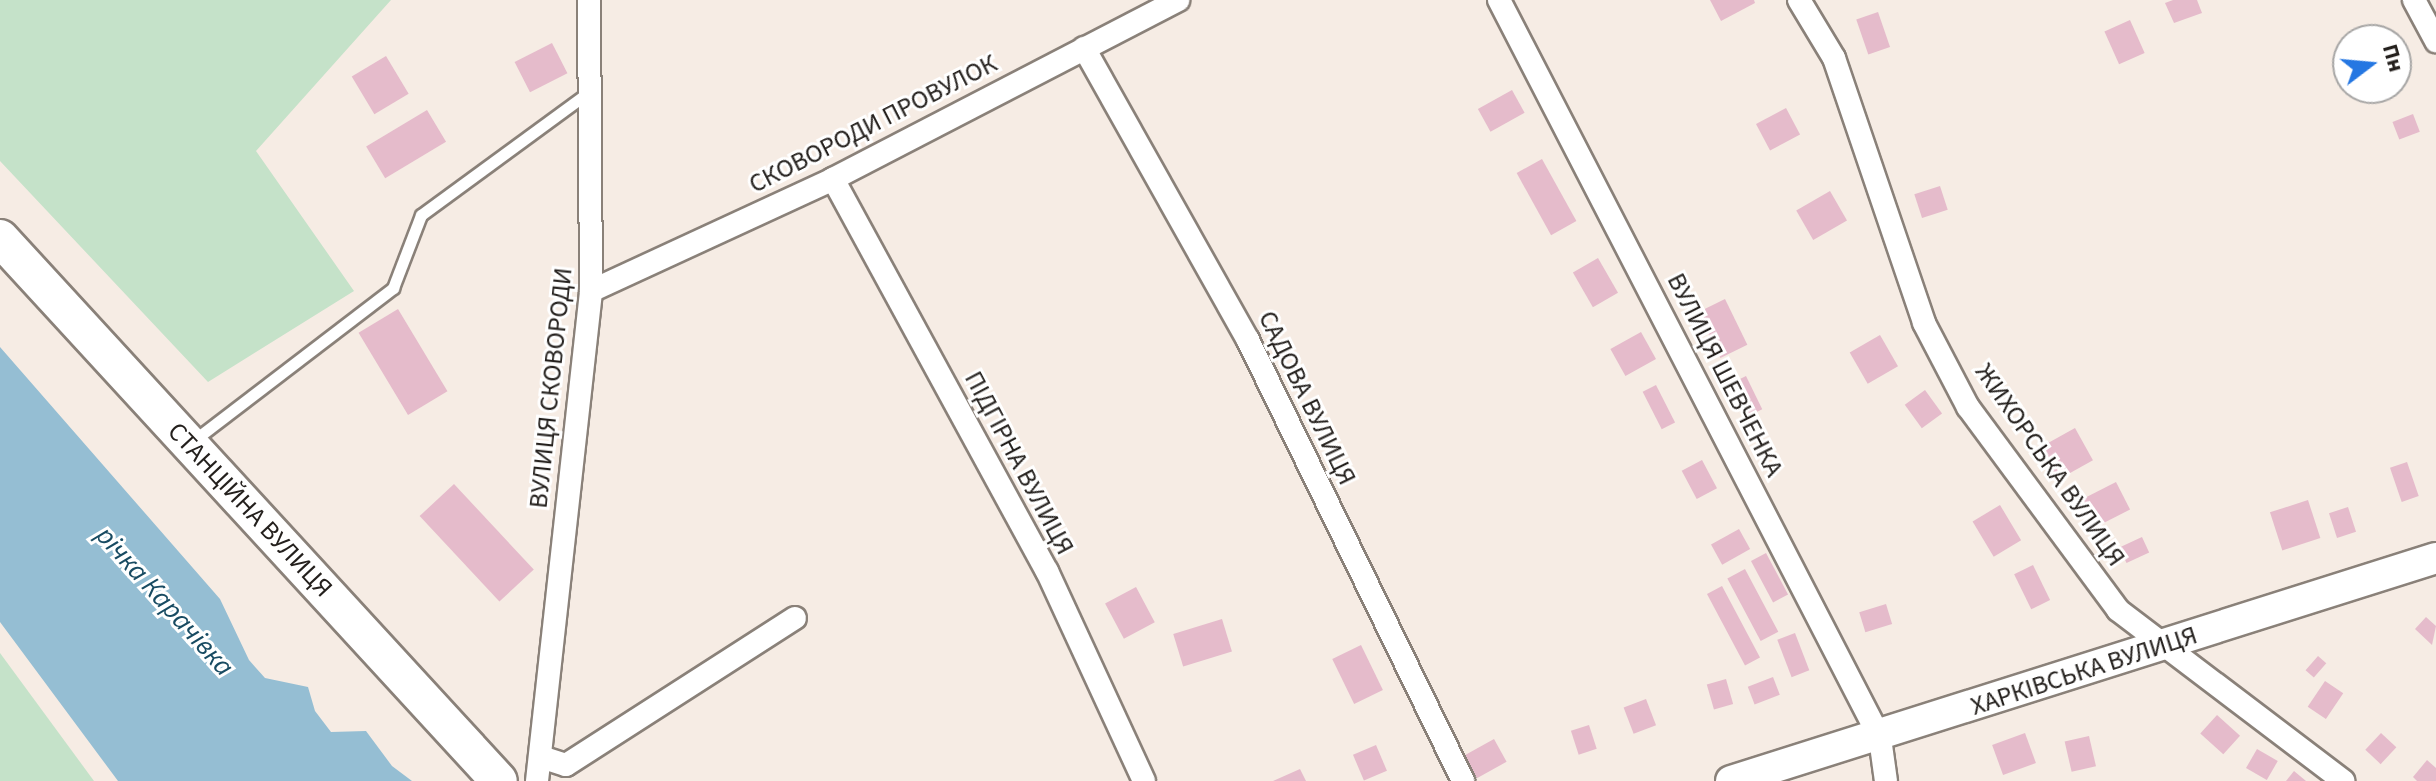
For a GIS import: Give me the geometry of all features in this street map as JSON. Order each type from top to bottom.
[{"type":"highway","name":"СТАНЦІЙНА ВУЛИЦЯ","points":[[0,238],[499,781]]},
{"type":"main road","name":"ХАРКІВСЬКА ВУЛИЦЯ","points":[[1731,781],[1880,738],[2436,558]]},
{"type":"street","name":"ВУЛИЦЯ СКОВОРОДИ","points":[[537,781],[591,291],[589,0]]},
{"type":"street","name":"СКОВОРОДИ ПРОВУЛОК","points":[[591,291],[833,179],[1178,0]]},
{"type":"street","name":"ВУЛИЦЯ ШЕВЧЕНКА","points":[[1499,0],[1880,738],[1886,781]]},
{"type":"street","name":"ЖИХОРСЬКА ВУЛИЦЯ","points":[[1799,0],[1834,58],[1924,323],[1968,407],[2118,610],[2160,647],[2343,781]]},
{"type":"street","points":[[2414,0],[2436,41]]},
{"type":"street","name":"САДОВА ВУЛИЦЯ","points":[[1084,48],[1248,340],[1463,781]]},
{"type":"street","name":"ПІДГІРНА ВУЛИЦЯ","points":[[833,179],[1047,571],[1144,781]]},
{"type":"street","points":[[541,757],[566,765],[795,618]]},
{"type":"lane","points":[[189,444],[393,288],[421,215],[591,91]]},
{"type":"green space","points":[[0,0],[391,0],[256,151],[354,291],[208,382],[0,161]]},
{"type":"green space","points":[[0,653],[94,781],[0,781]]},
{"type":"water","name":"річка Карачівка","points":[[0,347],[220,599],[249,660],[265,678],[308,687],[315,711],[331,732],[366,731],[392,766],[412,781],[118,781],[0,622]]},
{"type":"building","points":[[1710,0],[1754,0],[1755,3],[1721,21]]},
{"type":"building","points":[[2197,0],[2202,13],[2174,23],[2165,3]]},
{"type":"building","points":[[1878,12],[1890,47],[1868,54],[1856,19]]},
{"type":"building","points":[[2130,20],[2145,53],[2119,64],[2104,31]]},
{"type":"building","points":[[552,43],[567,73],[530,92],[515,62]]},
{"type":"building","points":[[386,56],[409,94],[374,114],[352,77]]},
{"type":"building","points":[[1512,90],[1525,113],[1490,132],[1478,109]]},
{"type":"building","points":[[1786,108],[1800,134],[1770,150],[1756,124]]},
{"type":"building","points":[[427,110],[446,142],[385,178],[366,147]]},
{"type":"building","points":[[2413,114],[2420,132],[2399,140],[2392,122]]},
{"type":"building","points":[[1542,159],[1576,221],[1551,235],[1517,173]]},
{"type":"building","points":[[1940,186],[1948,210],[1922,218],[1914,194]]},
{"type":"building","points":[[1830,191],[1847,220],[1813,240],[1796,210]]},
{"type":"building","points":[[1598,258],[1618,293],[1593,307],[1573,272]]},
{"type":"building","points":[[1725,299],[1747,345],[1720,358],[1698,312]]},
{"type":"building","points":[[398,309],[447,391],[408,415],[359,333]]},
{"type":"building","points":[[1641,332],[1656,359],[1625,376],[1610,349]]},
{"type":"building","points":[[1880,335],[1898,366],[1868,384],[1850,352]]},
{"type":"building","points":[[1746,376],[1762,409],[1746,417],[1730,384]]},
{"type":"building","points":[[1656,385],[1675,422],[1662,429],[1643,392]]},
{"type":"building","points":[[1925,390],[1942,413],[1922,428],[1905,405]]},
{"type":"building","points":[[2075,428],[2093,460],[2058,480],[2040,447]]},
{"type":"building","points":[[1702,460],[1717,488],[1697,499],[1682,471]]},
{"type":"building","points":[[2407,462],[2419,496],[2402,502],[2390,468]]},
{"type":"building","points":[[2116,482],[2130,510],[2096,527],[2082,499]]},
{"type":"building","points":[[454,484],[534,570],[499,602],[420,516]]},
{"type":"building","points":[[2308,500],[2320,538],[2282,550],[2270,512]]},
{"type":"building","points":[[2000,505],[2021,540],[1994,557],[1973,521]]},
{"type":"building","points":[[2348,507],[2356,532],[2337,538],[2329,513]]},
{"type":"building","points":[[1739,529],[1750,549],[1722,565],[1711,545]]},
{"type":"building","points":[[2142,537],[2149,552],[2127,563],[2119,548]]},
{"type":"building","points":[[1766,553],[1788,594],[1773,602],[1751,561]]},
{"type":"building","points":[[2033,565],[2050,600],[2031,609],[2014,574]]},
{"type":"building","points":[[1745,569],[1778,632],[1761,641],[1727,578]]},
{"type":"building","points":[[1722,586],[1760,658],[1745,665],[1707,594]]},
{"type":"building","points":[[1136,587],[1155,622],[1124,639],[1105,603]]},
{"type":"building","points":[[1886,604],[1892,624],[1865,632],[1859,612]]},
{"type":"building","points":[[2426,617],[2436,626],[2432,645],[2415,629]]},
{"type":"building","points":[[1222,619],[1232,652],[1183,666],[1173,634]]},
{"type":"building","points":[[1795,633],[1809,670],[1792,677],[1777,640]]},
{"type":"building","points":[[1361,645],[1383,690],[1354,704],[1332,659]]},
{"type":"building","points":[[2318,656],[2326,663],[2314,678],[2306,670]]},
{"type":"building","points":[[1773,677],[1780,695],[1755,704],[1748,687]]},
{"type":"building","points":[[1726,679],[1733,704],[1714,710],[1707,685]]},
{"type":"building","points":[[2325,681],[2343,693],[2326,719],[2308,707]]},
{"type":"building","points":[[1646,699],[1656,725],[1634,734],[1624,708]]},
{"type":"building","points":[[2217,715],[2240,736],[2223,754],[2200,734]]},
{"type":"building","points":[[1589,725],[1597,749],[1579,755],[1571,731]]},
{"type":"building","points":[[2025,733],[2036,763],[2003,775],[1992,745]]},
{"type":"building","points":[[2381,733],[2396,747],[2381,764],[2365,750]]},
{"type":"building","points":[[2089,736],[2096,766],[2072,772],[2065,742]]},
{"type":"building","points":[[1494,739],[1507,762],[1477,778],[1464,755]]},
{"type":"building","points":[[1376,745],[1387,771],[1364,781],[1353,755]]},
{"type":"building","points":[[2257,749],[2278,761],[2267,780],[2246,768]]},
{"type":"building","points":[[2427,760],[2436,768],[2436,781],[2417,781],[2413,777]]},
{"type":"building","points":[[1300,769],[1306,781],[1273,781]]},
{"type":"building","points":[[2294,771],[2306,781],[2286,781]]}]
